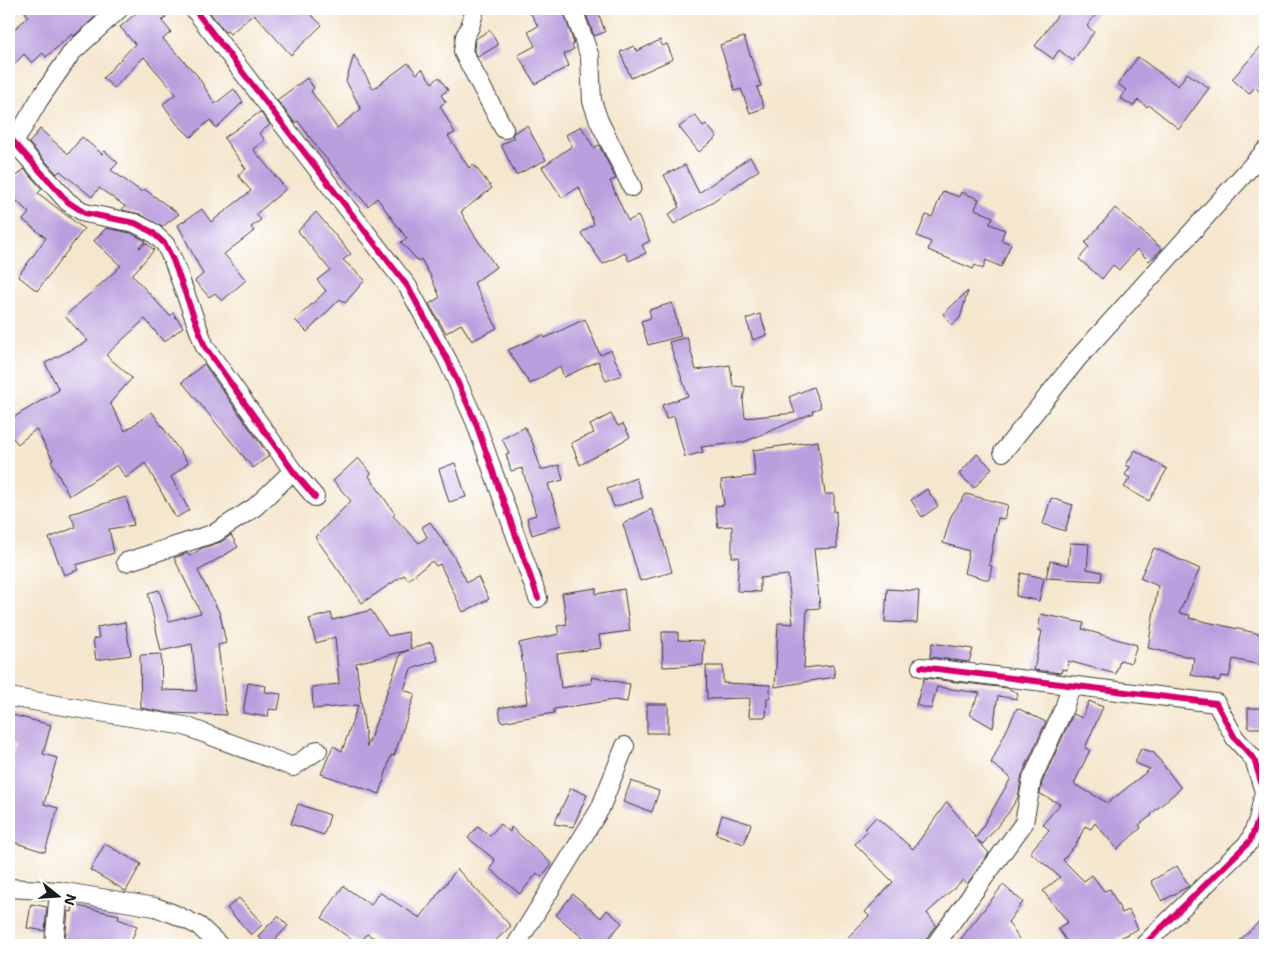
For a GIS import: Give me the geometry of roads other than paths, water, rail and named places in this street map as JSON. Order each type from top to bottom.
[{"type":"street","points":[[120,9],[72,52],[11,146],[68,202],[85,213],[135,223],[152,232],[165,244],[173,260],[205,347],[293,471],[315,497]]},
{"type":"street","points":[[194,9],[408,286],[448,361],[475,420],[538,598]]},
{"type":"street","points":[[475,9],[470,27],[465,36],[463,52],[504,129]]},
{"type":"street","points":[[574,9],[590,57],[592,101],[599,121],[632,187]]},
{"type":"street","points":[[1003,452],[1078,358],[1262,161]]},
{"type":"street","points":[[126,562],[215,533],[255,507],[293,471]]},
{"type":"street","points":[[921,667],[1216,703],[1235,738],[1254,759],[1264,792],[1258,820],[1250,841],[1144,945]]},
{"type":"street","points":[[935,945],[1024,823],[1032,779],[1064,708],[1071,686]]},
{"type":"street","points":[[9,697],[185,726],[293,767],[318,750]]},
{"type":"street","points":[[516,945],[600,809],[625,746]]},
{"type":"street","points":[[9,888],[60,891],[155,907],[199,926],[219,945]]},
{"type":"street","points":[[54,945],[60,891]]}]
